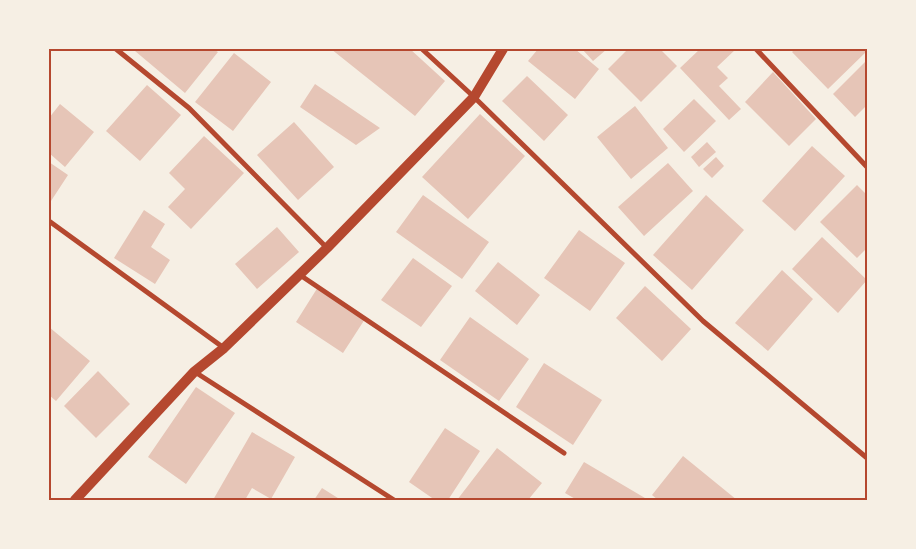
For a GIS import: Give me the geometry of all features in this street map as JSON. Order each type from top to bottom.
[{"type":"main road","points":[[75,500],[194,372],[224,348],[300,275],[474,97],[504,49]]},
{"type":"street","points":[[116,49],[188,108],[327,248]]},
{"type":"street","points":[[422,49],[474,97],[703,321],[867,458]]},
{"type":"street","points":[[756,49],[867,167]]},
{"type":"street","points":[[49,222],[224,348]]},
{"type":"street","points":[[300,275],[564,453]]},
{"type":"street","points":[[194,372],[394,500]]},
{"type":"building","points":[[137,49],[213,49],[218,52],[185,93],[135,51]]},
{"type":"building","points":[[331,49],[410,49],[445,81],[415,116]]},
{"type":"building","points":[[538,49],[575,49],[599,69],[575,99],[528,61]]},
{"type":"building","points":[[582,49],[607,49],[593,61]]},
{"type":"building","points":[[628,49],[660,49],[677,66],[641,102],[608,69]]},
{"type":"building","points":[[700,49],[736,49],[717,67],[728,78],[719,86],[741,109],[729,120],[680,68]]},
{"type":"building","points":[[795,49],[867,49],[867,51],[828,89],[792,52]]},
{"type":"building","points":[[234,53],[271,82],[233,131],[195,102]]},
{"type":"building","points":[[867,60],[867,105],[855,117],[833,94]]},
{"type":"building","points":[[773,72],[816,119],[789,146],[745,102]]},
{"type":"building","points":[[527,76],[568,115],[544,141],[502,101]]},
{"type":"building","points":[[315,84],[380,128],[356,145],[300,107]]},
{"type":"building","points":[[147,85],[181,115],[140,161],[106,131]]},
{"type":"building","points":[[694,99],[716,121],[684,152],[663,129]]},
{"type":"building","points":[[60,104],[94,132],[65,167],[49,153],[49,118]]},
{"type":"building","points":[[635,106],[668,148],[631,179],[597,137]]},
{"type":"building","points":[[480,114],[525,156],[468,219],[422,177]]},
{"type":"building","points":[[294,122],[334,167],[298,200],[257,155]]},
{"type":"building","points":[[204,136],[244,173],[191,229],[168,207],[185,189],[169,173]]},
{"type":"building","points":[[707,142],[716,152],[699,167],[691,157]]},
{"type":"building","points":[[812,146],[845,176],[795,231],[762,201]]},
{"type":"building","points":[[716,157],[724,166],[712,178],[703,169]]},
{"type":"building","points":[[49,162],[68,175],[51,201],[49,200]]},
{"type":"building","points":[[668,163],[693,191],[644,236],[618,207]]},
{"type":"building","points":[[857,185],[867,195],[867,248],[857,258],[820,222]]},
{"type":"building","points":[[423,195],[489,242],[462,279],[396,232]]},
{"type":"building","points":[[706,195],[744,230],[692,290],[653,255]]},
{"type":"building","points":[[144,210],[165,224],[151,247],[170,260],[155,284],[114,258]]},
{"type":"building","points":[[277,227],[299,252],[257,289],[235,264]]},
{"type":"building","points":[[579,230],[625,263],[590,311],[544,278]]},
{"type":"building","points":[[822,237],[867,280],[838,313],[792,269]]},
{"type":"building","points":[[413,258],[452,286],[421,327],[381,300]]},
{"type":"building","points":[[498,262],[540,295],[517,325],[475,291]]},
{"type":"building","points":[[782,270],[813,299],[768,351],[735,323]]},
{"type":"building","points":[[645,286],[691,329],[662,361],[616,318]]},
{"type":"building","points":[[318,287],[365,319],[343,353],[296,322]]},
{"type":"building","points":[[470,317],[529,359],[499,401],[440,360]]},
{"type":"building","points":[[49,327],[90,361],[56,401],[49,395]]},
{"type":"building","points":[[544,363],[602,400],[573,445],[516,407]]},
{"type":"building","points":[[98,371],[130,404],[96,438],[64,406]]},
{"type":"building","points":[[196,387],[235,413],[186,484],[148,457]]},
{"type":"building","points":[[445,428],[480,451],[448,500],[435,500],[409,482]]},
{"type":"building","points":[[252,432],[295,457],[271,499],[252,488],[245,500],[213,500]]},
{"type":"building","points":[[497,448],[542,483],[528,500],[457,500]]},
{"type":"building","points":[[683,456],[737,500],[658,500],[652,495]]},
{"type":"building","points":[[584,462],[645,498],[644,500],[577,500],[565,493]]},
{"type":"building","points":[[322,488],[341,500],[314,500]]}]
